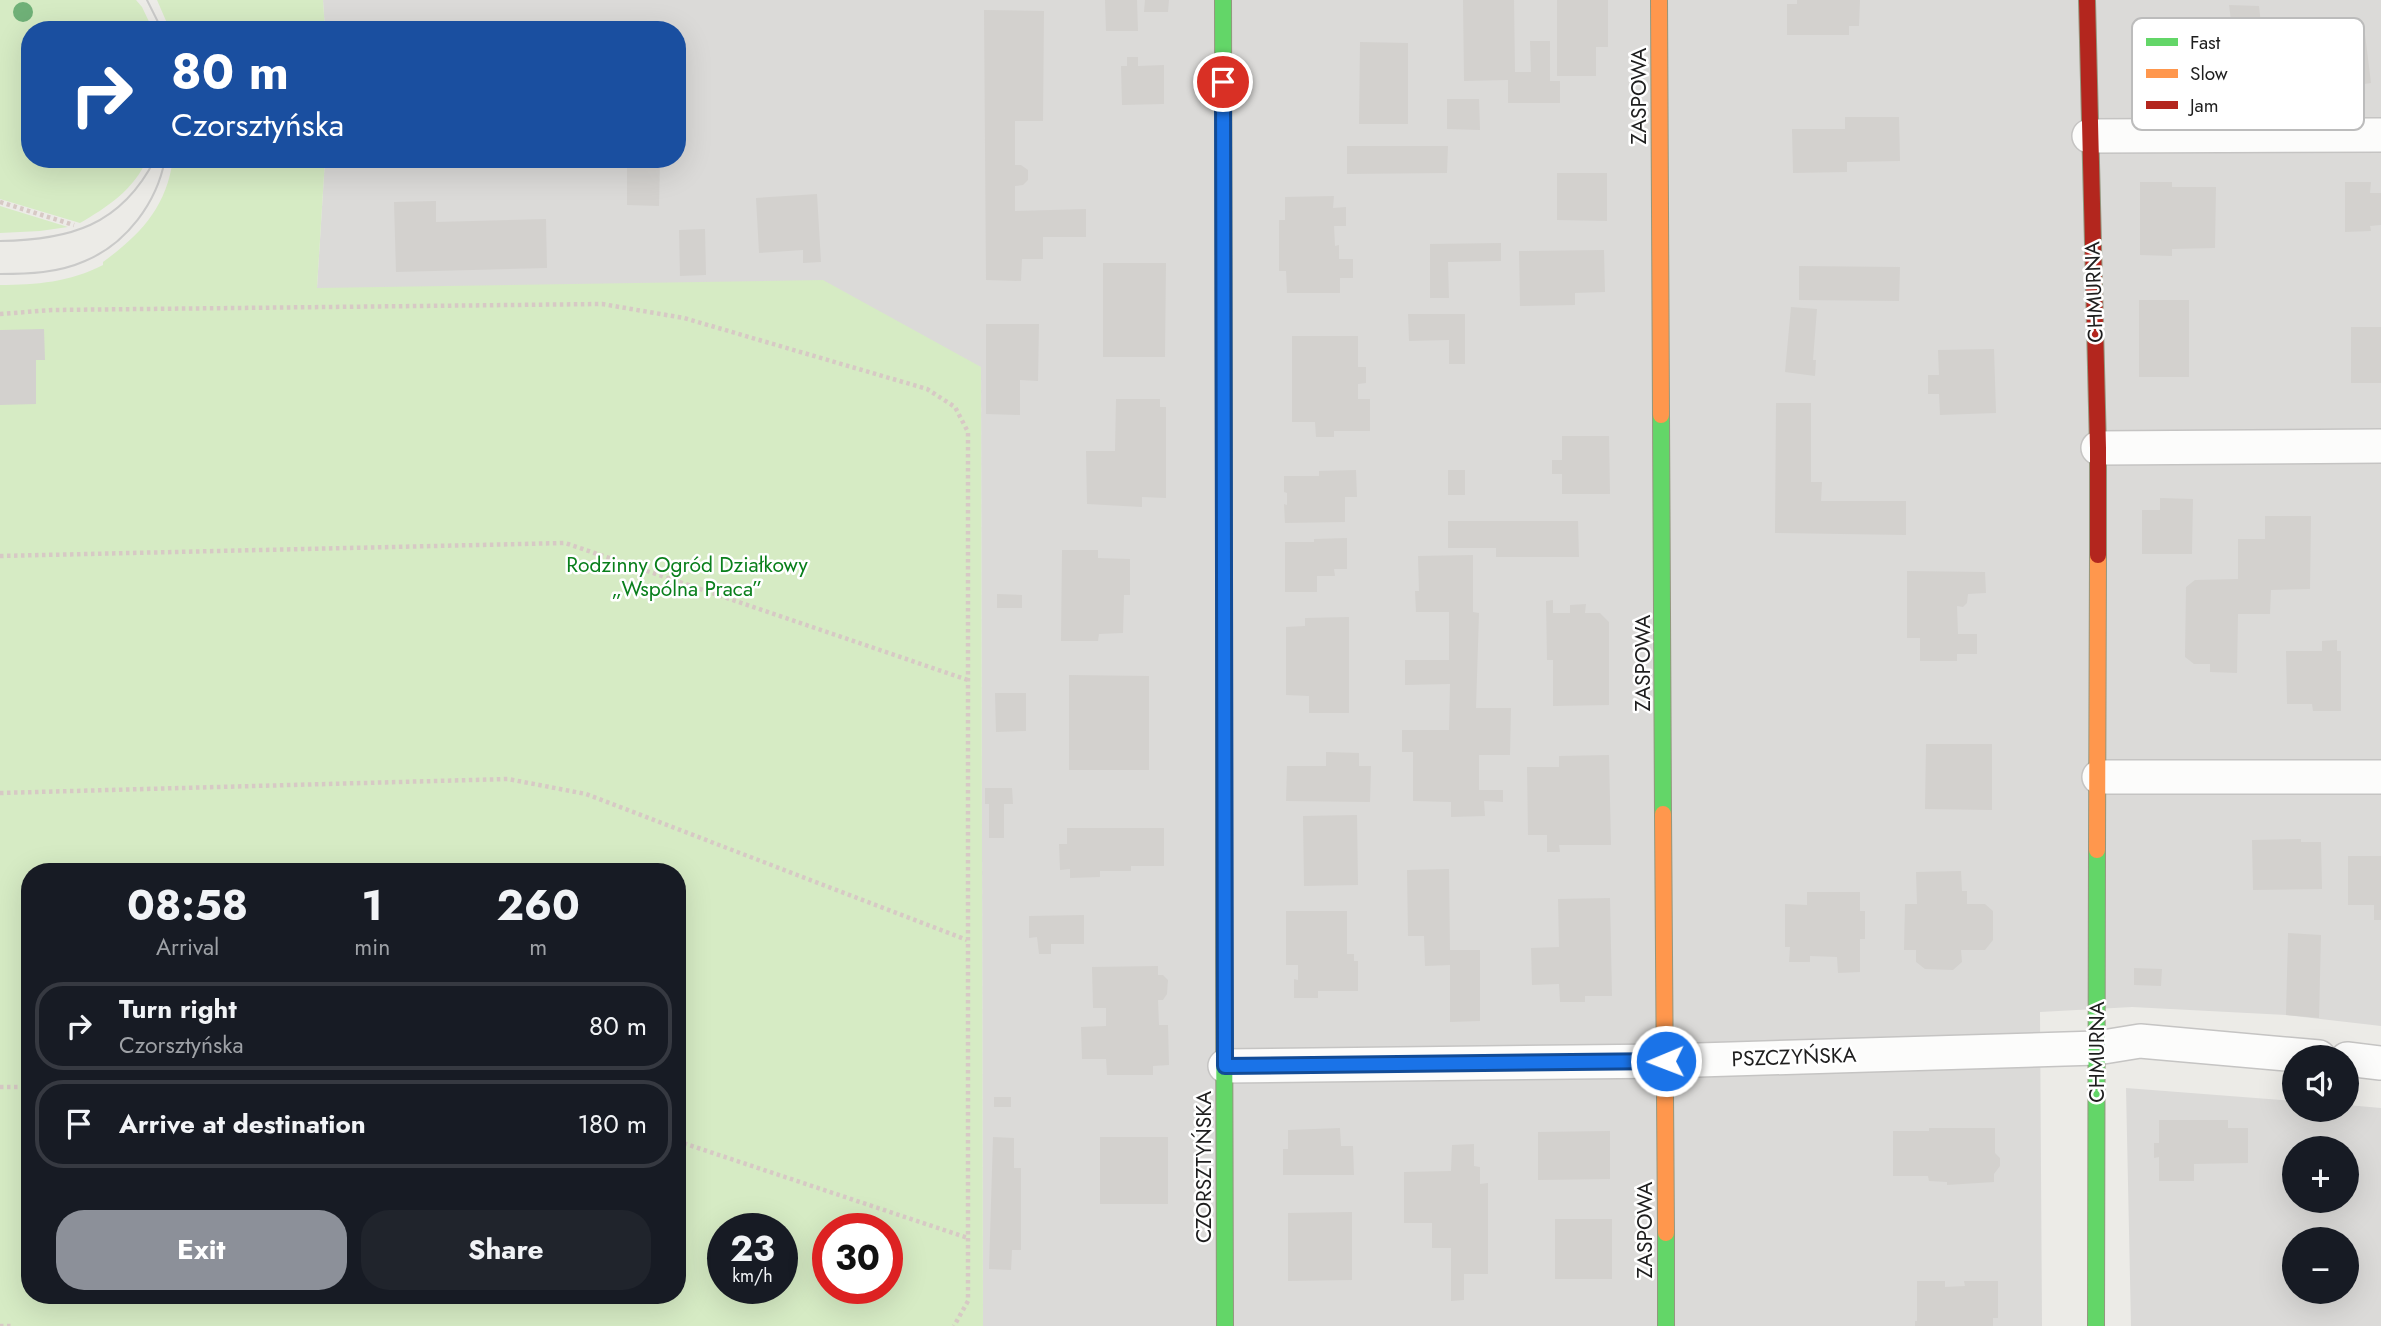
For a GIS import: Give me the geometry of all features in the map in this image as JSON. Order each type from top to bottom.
[{"type":"street","name":"CZORSZTYŃSKA","points":[[1223,0],[1226,1326]]},
{"type":"street","name":"ZASPOWA","points":[[1659,0],[1666,1326]]},
{"type":"street","name":"CHMURNA","points":[[2087,0],[2098,448],[2096,1326]]},
{"type":"street","points":[[2089,136],[2381,135]]},
{"type":"street","points":[[2098,448],[2381,446]]},
{"type":"street","points":[[2099,777],[2381,777]]},
{"type":"street","name":"PSZCZYŃSKA","points":[[1225,1066],[1666,1061],[2097,1048],[2140,1041],[2282,1054]]},
{"type":"street","points":[[2359,1060],[2381,1063]]},
{"type":"path","points":[[0,202],[74,225]]},
{"type":"path","points":[[0,314],[52,310],[602,304],[684,318],[927,388],[955,407],[968,432],[968,1301],[954,1326]]},
{"type":"path","points":[[0,556],[565,543],[968,680]]},
{"type":"path","points":[[0,793],[508,779],[586,794],[967,940]]},
{"type":"path","points":[[0,1087],[21,1087]]},
{"type":"path","points":[[686,1144],[968,1238]]},
{"type":"path","points":[[0,1326],[12,1326]]},
{"type":"shaded area","points":[[323,0],[2381,0],[2381,1026],[2286,1015],[2132,1007],[2040,1012],[2042,1326],[983,1326],[981,367],[317,288],[324,168],[686,168],[686,21],[324,21]]},
{"type":"shaded area","points":[[2126,1088],[2282,1100],[2282,1122],[2359,1122],[2359,1106],[2381,1108],[2381,1326],[2131,1326]]},
{"type":"green space","points":[[0,0],[136,0],[149,21],[21,21],[21,168],[143,168],[142,170],[109,204],[80,223],[0,199]]},
{"type":"green space","points":[[157,0],[323,0],[324,21],[166,21]]},
{"type":"green space","name":"Rodzinny Ogród Działkowy „Wspólna Praca”","points":[[171,168],[324,168],[317,288],[823,280],[981,367],[983,1326],[0,1326],[0,285],[53,281],[103,265],[103,262],[140,230],[158,206]]},
{"type":"green space","points":[[0,206],[68,227],[0,233]]},
{"type":"building","points":[[1105,0],[1137,0],[1138,31],[1106,31]]},
{"type":"building","points":[[1145,0],[1169,0],[1168,12],[1144,12]]},
{"type":"building","points":[[1463,0],[1514,0],[1515,72],[1531,72],[1530,41],[1550,41],[1550,81],[1560,81],[1560,103],[1508,103],[1508,80],[1464,81]]},
{"type":"building","points":[[1557,0],[1608,0],[1608,47],[1596,47],[1596,76],[1557,76]]},
{"type":"building","points":[[1797,0],[1860,0],[1859,26],[1849,26],[1849,35],[1787,35],[1787,4],[1797,4]]},
{"type":"building","points":[[2229,5],[2259,6],[2260,18],[2231,18]]},
{"type":"building","points":[[984,10],[1044,11],[1043,121],[1015,121],[1015,165],[1021,165],[1028,170],[1028,180],[1023,185],[1015,186],[1015,211],[1086,209],[1086,237],[1043,237],[1043,259],[1022,259],[1021,281],[986,280]]},
{"type":"building","points":[[2364,26],[2371,83],[2364,84]]},
{"type":"building","points":[[1360,42],[1408,43],[1408,124],[1359,124]]},
{"type":"building","points":[[1127,57],[1138,57],[1138,66],[1164,65],[1164,104],[1122,105],[1121,66],[1127,66]]},
{"type":"building","points":[[1447,99],[1479,99],[1480,130],[1447,129]]},
{"type":"building","points":[[1845,117],[1899,117],[1900,161],[1847,162],[1847,172],[1793,173],[1792,129],[1845,129]]},
{"type":"building","points":[[1347,146],[1448,146],[1447,173],[1347,174]]},
{"type":"building","points":[[627,168],[660,168],[659,206],[627,205]]},
{"type":"building","points":[[1557,173],[1607,173],[1607,221],[1557,220]]},
{"type":"building","points":[[2140,182],[2172,182],[2172,187],[2216,187],[2215,248],[2172,249],[2172,256],[2140,255]]},
{"type":"building","points":[[2345,182],[2371,182],[2370,193],[2381,193],[2381,225],[2370,226],[2371,231],[2345,232]]},
{"type":"building","points":[[817,194],[821,262],[803,263],[803,250],[759,253],[756,198]]},
{"type":"building","points":[[1334,196],[1333,208],[1346,207],[1346,226],[1334,226],[1335,246],[1339,245],[1339,259],[1353,259],[1353,278],[1340,278],[1340,293],[1287,293],[1286,271],[1279,271],[1279,220],[1285,220],[1285,197]]},
{"type":"building","points":[[436,201],[436,222],[546,219],[547,268],[396,272],[394,202]]},
{"type":"building","points":[[705,229],[706,275],[680,276],[679,230]]},
{"type":"building","points":[[1501,243],[1501,261],[1448,262],[1449,298],[1430,298],[1430,244]]},
{"type":"building","points":[[1604,250],[1605,292],[1575,293],[1575,305],[1520,306],[1519,251]]},
{"type":"building","points":[[1103,263],[1166,263],[1165,357],[1103,357]]},
{"type":"building","points":[[1799,266],[1900,267],[1899,301],[1799,300]]},
{"type":"building","points":[[2139,300],[2189,300],[2189,377],[2139,377]]},
{"type":"building","points":[[1791,307],[1817,309],[1813,360],[1816,360],[1815,376],[1785,372]]},
{"type":"building","points":[[1408,314],[1465,314],[1465,364],[1449,364],[1449,340],[1409,341]]},
{"type":"building","points":[[986,324],[1039,324],[1038,381],[1020,380],[1020,415],[986,414]]},
{"type":"building","points":[[2351,327],[2381,327],[2381,383],[2351,383]]},
{"type":"building","points":[[44,329],[45,360],[36,360],[36,404],[0,405],[0,330]]},
{"type":"building","points":[[1292,336],[1358,336],[1358,367],[1366,367],[1366,383],[1358,384],[1358,399],[1370,399],[1370,431],[1334,431],[1334,437],[1316,437],[1315,422],[1292,422]]},
{"type":"building","points":[[1994,349],[1996,413],[1940,415],[1939,394],[1928,394],[1928,375],[1939,375],[1938,350]]},
{"type":"building","points":[[1116,399],[1160,399],[1160,407],[1166,407],[1166,498],[1142,497],[1142,507],[1087,504],[1086,451],[1115,451]]},
{"type":"building","points":[[1776,403],[1811,403],[1811,482],[1822,482],[1821,501],[1906,501],[1906,535],[1775,533]]},
{"type":"building","points":[[1562,436],[1609,436],[1610,494],[1562,494],[1562,474],[1552,474],[1552,460],[1562,460]]},
{"type":"building","points":[[1356,470],[1357,497],[1345,497],[1345,522],[1285,523],[1284,504],[1287,505],[1287,493],[1284,492],[1284,476],[1319,476],[1319,471]]},
{"type":"building","points":[[1448,470],[1465,470],[1465,495],[1448,495]]},
{"type":"building","points":[[2160,498],[2193,499],[2192,554],[2142,554],[2142,510],[2160,510]]},
{"type":"building","points":[[2265,516],[2311,516],[2310,589],[2271,590],[2270,614],[2238,614],[2237,673],[2210,672],[2210,664],[2194,664],[2185,657],[2186,587],[2195,580],[2238,579],[2238,539],[2265,539]]},
{"type":"building","points":[[1448,521],[1578,521],[1579,557],[1496,557],[1496,548],[1448,548]]},
{"type":"building","points":[[1347,538],[1347,569],[1334,569],[1335,576],[1317,576],[1317,592],[1285,592],[1285,542]]},
{"type":"building","points":[[1062,550],[1098,550],[1098,558],[1130,559],[1130,595],[1124,595],[1123,633],[1099,634],[1098,641],[1061,641]]},
{"type":"building","points":[[1473,555],[1473,612],[1479,613],[1476,708],[1511,708],[1510,755],[1479,755],[1479,790],[1503,790],[1503,802],[1484,801],[1485,816],[1451,817],[1451,802],[1413,801],[1413,752],[1402,752],[1402,730],[1449,730],[1450,684],[1405,685],[1405,660],[1449,660],[1449,612],[1416,612],[1415,591],[1419,591],[1418,556]]},
{"type":"building","points":[[1907,571],[1985,572],[1986,593],[1968,594],[1967,603],[1963,607],[1957,606],[1958,634],[1977,634],[1977,654],[1957,654],[1957,661],[1920,661],[1920,638],[1907,638]]},
{"type":"building","points":[[997,594],[1022,595],[1022,608],[997,608]]},
{"type":"building","points":[[1553,600],[1553,613],[1570,613],[1570,605],[1586,604],[1585,613],[1600,613],[1609,622],[1609,705],[1553,706],[1553,660],[1547,660],[1546,601]]},
{"type":"building","points":[[1349,617],[1349,713],[1309,713],[1309,696],[1286,695],[1286,627],[1305,626],[1305,618]]},
{"type":"building","points":[[2337,640],[2337,651],[2341,651],[2341,711],[2313,711],[2312,704],[2287,704],[2286,651],[2322,651],[2322,641]]},
{"type":"building","points":[[1069,675],[1149,676],[1149,770],[1069,770]]},
{"type":"building","points":[[995,693],[1026,693],[1026,731],[996,732]]},
{"type":"building","points":[[1926,744],[1992,744],[1992,810],[1925,809]]},
{"type":"building","points":[[1326,752],[1359,753],[1359,766],[1371,766],[1370,802],[1286,801],[1287,766],[1326,766]]},
{"type":"building","points":[[1609,755],[1611,845],[1559,845],[1560,852],[1547,852],[1547,835],[1528,835],[1527,767],[1559,767],[1559,756]]},
{"type":"building","points":[[985,788],[1012,788],[1013,804],[1004,804],[1004,838],[989,838],[989,804],[985,804]]},
{"type":"building","points":[[1357,815],[1358,885],[1304,886],[1303,816]]},
{"type":"building","points":[[1067,828],[1164,828],[1164,866],[1131,866],[1131,871],[1100,871],[1100,877],[1070,878],[1070,869],[1060,870],[1059,844],[1067,844]]},
{"type":"building","points":[[2301,839],[2301,842],[2321,842],[2322,889],[2253,890],[2252,840]]},
{"type":"building","points":[[2348,856],[2381,856],[2381,920],[2374,920],[2374,905],[2348,905]]},
{"type":"building","points":[[1449,869],[1450,950],[1480,950],[1480,1021],[1450,1022],[1450,965],[1425,966],[1424,936],[1408,936],[1407,870]]},
{"type":"building","points":[[1961,871],[1962,891],[1967,891],[1967,904],[1985,904],[1993,911],[1993,940],[1985,950],[1961,950],[1962,962],[1953,970],[1925,969],[1916,962],[1916,950],[1904,950],[1905,904],[1917,904],[1916,872]]},
{"type":"building","points":[[1807,892],[1860,892],[1860,911],[1865,911],[1865,939],[1860,939],[1860,972],[1838,973],[1837,957],[1810,956],[1810,962],[1789,962],[1790,947],[1785,947],[1785,904],[1807,905]]},
{"type":"building","points":[[1610,898],[1612,996],[1585,996],[1585,1002],[1560,1002],[1559,984],[1532,985],[1531,948],[1559,947],[1558,899]]},
{"type":"building","points":[[1286,911],[1347,911],[1347,954],[1354,954],[1354,961],[1358,961],[1358,991],[1318,991],[1318,998],[1294,998],[1294,979],[1298,980],[1298,965],[1286,965]]},
{"type":"building","points":[[1084,915],[1084,944],[1051,944],[1051,954],[1039,954],[1037,937],[1029,938],[1029,916]]},
{"type":"building","points":[[2288,933],[2321,935],[2319,1018],[2286,1015]]},
{"type":"building","points":[[1158,966],[1158,975],[1163,975],[1168,980],[1167,994],[1163,1000],[1158,1000],[1159,1025],[1168,1025],[1169,1065],[1153,1066],[1153,1075],[1107,1075],[1106,1059],[1082,1059],[1081,1027],[1106,1026],[1106,1008],[1093,1008],[1092,967]]},
{"type":"building","points":[[2134,968],[2162,969],[2161,986],[2134,985]]},
{"type":"building","points":[[994,1097],[1011,1097],[1011,1107],[994,1107]]},
{"type":"building","points":[[2159,1120],[2228,1120],[2228,1128],[2248,1128],[2248,1163],[2194,1164],[2194,1181],[2159,1181],[2159,1157],[2154,1158],[2154,1143],[2159,1143]]},
{"type":"building","points":[[1340,1128],[1341,1146],[1353,1146],[1354,1175],[1283,1175],[1283,1149],[1288,1149],[1288,1130]]},
{"type":"building","points":[[1929,1128],[1995,1128],[1995,1153],[2000,1158],[2000,1166],[1994,1174],[1994,1182],[1947,1185],[1947,1182],[1929,1181],[1928,1176],[1893,1176],[1893,1131],[1929,1131]]},
{"type":"building","points":[[1610,1131],[1610,1179],[1538,1180],[1538,1132]]},
{"type":"building","points":[[993,1137],[1014,1138],[1014,1168],[1021,1168],[1021,1250],[1012,1250],[1011,1270],[989,1269]]},
{"type":"building","points":[[1100,1137],[1168,1137],[1168,1204],[1100,1204]]},
{"type":"building","points":[[1474,1144],[1474,1166],[1480,1167],[1480,1184],[1488,1183],[1488,1274],[1464,1274],[1464,1300],[1451,1301],[1451,1248],[1432,1248],[1432,1223],[1404,1223],[1404,1172],[1451,1171],[1452,1145]]},
{"type":"building","points":[[1352,1212],[1352,1280],[1288,1281],[1288,1213]]},
{"type":"building","points":[[1555,1219],[1612,1219],[1612,1279],[1555,1279]]},
{"type":"building","points":[[1917,1281],[1945,1281],[1945,1287],[1965,1286],[1964,1281],[1998,1281],[1998,1318],[1993,1318],[1993,1326],[1915,1326]]},
{"type":"tram line","points":[[147,0],[158,21]]},
{"type":"tram line","points":[[0,241],[49,237],[91,225],[126,200],[150,168]]},
{"type":"tram line","points":[[0,274],[54,270],[100,254],[126,233],[137,220],[155,191],[163,168]]},
{"type":"traffic: fast","points":[[1223,0],[1224,478]]},
{"type":"traffic: fast","points":[[1661,415],[1663,814]]},
{"type":"traffic: fast","points":[[2096,1326],[2097,850]]},
{"type":"traffic: fast","points":[[1224,961],[1225,1326]]},
{"type":"traffic: fast","points":[[1666,1233],[1666,1326]]},
{"type":"traffic: slow","points":[[1659,0],[1661,415]]},
{"type":"traffic: slow","points":[[2097,850],[2098,555]]},
{"type":"traffic: slow","points":[[1663,814],[1666,1233]]},
{"type":"traffic: jam","points":[[2087,0],[2098,448],[2098,555]]},
{"type":"traffic: jam","points":[[1224,478],[1224,961]]},
{"type":"route","points":[[1223,82],[1225,1066],[1666,1061]]}]
